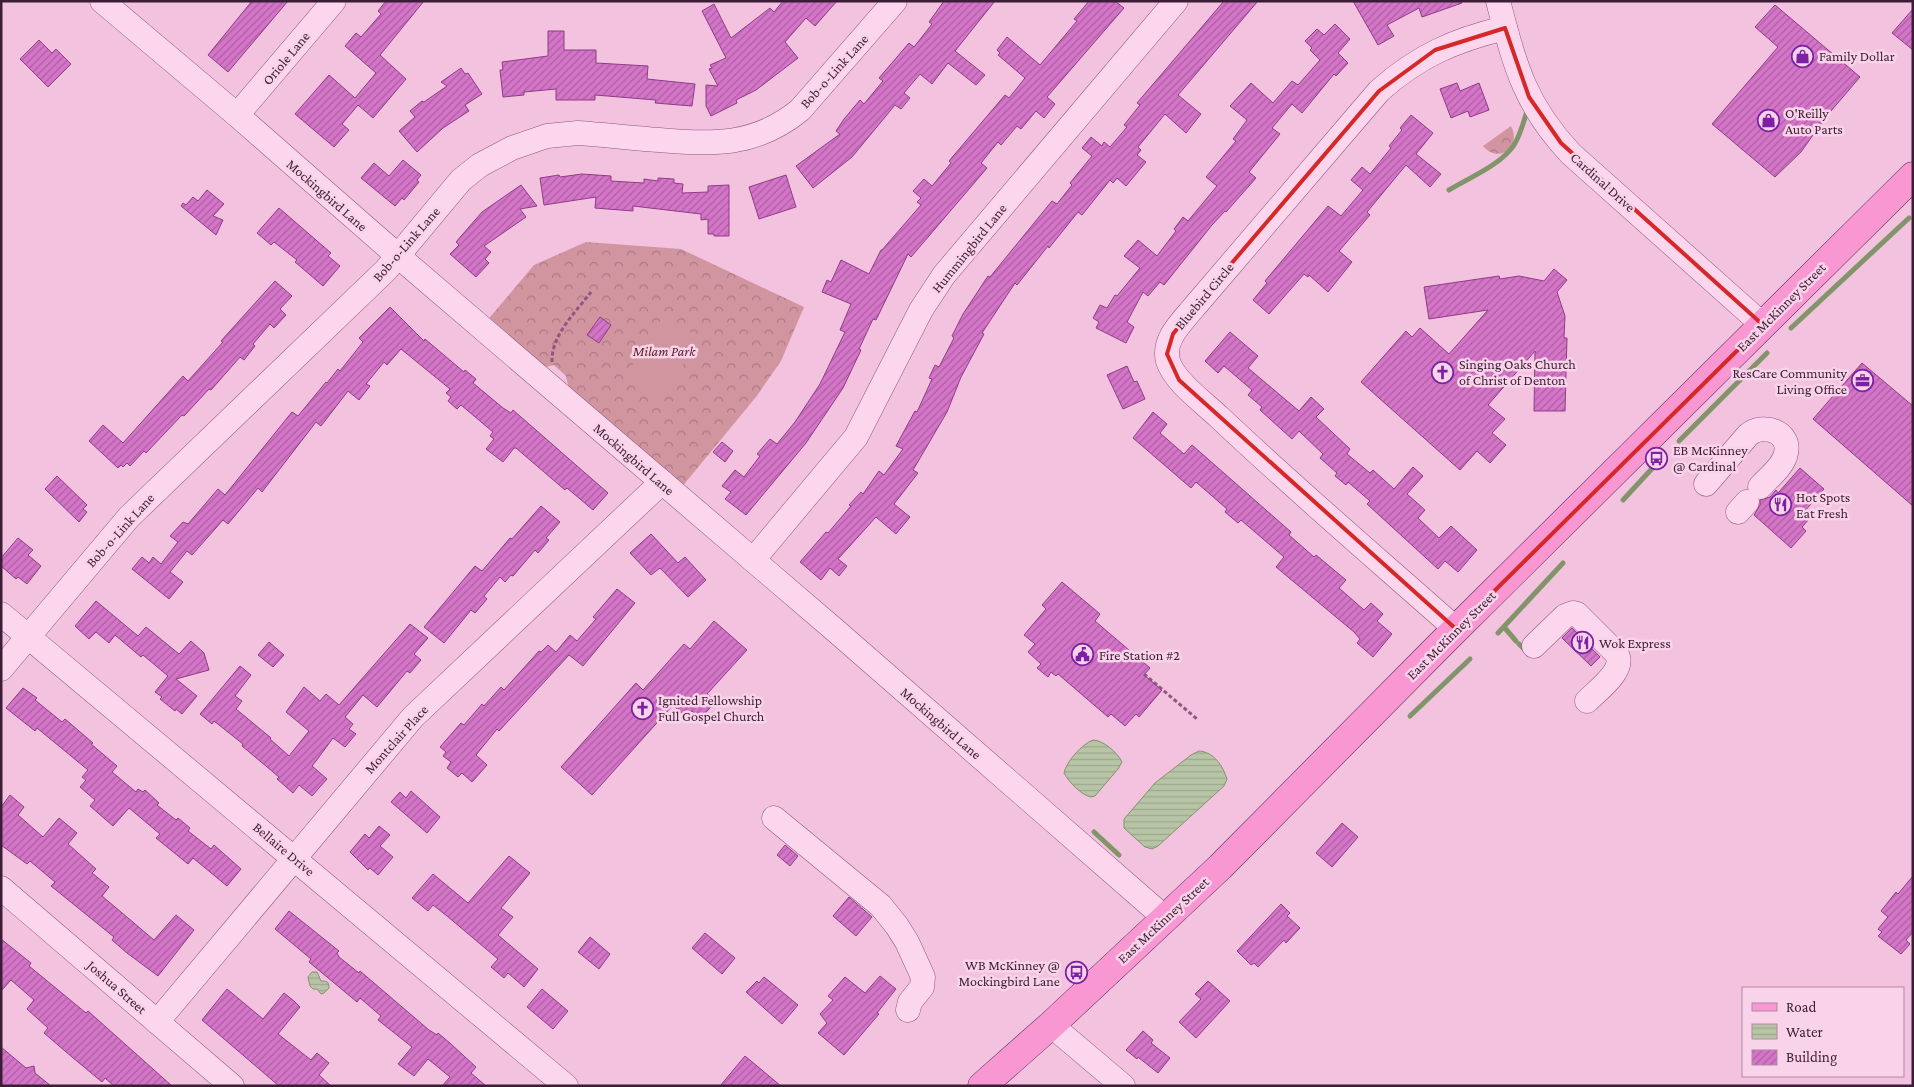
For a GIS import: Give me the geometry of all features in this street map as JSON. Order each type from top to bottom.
[{"type":"main road","name":"East McKinney Street","points":[[982,1086],[1051,1025],[1226,860],[1913,176]]},
{"type":"street","name":"Mockingbird Lane","points":[[102,1],[237,115],[1166,918]]},
{"type":"street","name":"Oriole Lane","points":[[237,115],[334,1]]},
{"type":"street","name":"Bob-o-Link Lane","points":[[1,669],[129,517],[379,276],[461,180],[488,161],[512,148],[547,136],[578,133],[680,142],[716,143],[741,140],[766,132],[787,120],[806,104],[895,1]]},
{"type":"street","name":"Hummingbird Lane","points":[[753,560],[856,436],[921,310],[944,274],[1176,1]]},
{"type":"street","name":"Cardinal Drive","points":[[1498,1],[1518,72],[1543,122],[1561,143],[1763,325]]},
{"type":"street","name":"Bluebird Circle","points":[[1456,629],[1179,380],[1170,366],[1167,350],[1173,334],[1195,306],[1379,91],[1413,63],[1435,50],[1467,38],[1505,28]]},
{"type":"street","points":[[1706,484],[1748,435],[1756,429],[1768,428],[1776,431],[1784,441],[1786,454],[1783,461],[1748,501]]},
{"type":"street","name":"Montclair Place","points":[[158,1022],[413,717],[662,482]]},
{"type":"street","points":[[1534,646],[1564,616],[1573,613],[1577,614],[1616,652],[1619,658],[1617,668],[1587,701]]},
{"type":"street","name":"Bellaire Drive","points":[[1,614],[566,1086]]},
{"type":"street","points":[[774,818],[881,906],[898,926],[923,977],[922,987],[910,1002],[908,1010]]},
{"type":"street","name":"Joshua Street","points":[[1,888],[232,1086]]},
{"type":"street","points":[[1051,1025],[1123,1086]]},
{"type":"path","points":[[543,381],[553,368],[552,352],[556,341],[591,292]]},
{"type":"path","points":[[1144,674],[1197,719]]},
{"type":"highlighted area","points":[[1505,28],[1529,97],[1561,143],[1763,325],[1456,629],[1179,380],[1167,354],[1173,334],[1195,306],[1379,91],[1435,50]]},
{"type":"green space","points":[[1511,126],[1514,140],[1507,151],[1496,154],[1483,146]]},
{"type":"green space","name":"Milam Park","points":[[586,242],[681,249],[804,307],[781,361],[756,397],[676,494],[560,395],[568,385],[566,376],[554,365],[546,367],[538,376],[481,328],[534,265]]},
{"type":"green space","points":[[664,315],[700,338],[663,397],[627,374]]},
{"type":"water","points":[[1093,740],[1101,742],[1110,748],[1122,762],[1095,796],[1091,797],[1083,794],[1076,788],[1064,773],[1075,754],[1084,745]]},
{"type":"water","points":[[1199,751],[1209,754],[1217,760],[1227,779],[1224,786],[1158,846],[1152,849],[1145,847],[1124,828],[1124,819],[1155,783]]},
{"type":"water","points":[[312,972],[317,972],[321,981],[328,983],[329,988],[324,993],[321,994],[317,989],[313,989],[310,986],[308,977]]},
{"type":"building","points":[[252,1],[288,1],[228,72],[208,55]]},
{"type":"building","points":[[386,1],[424,1],[380,55],[406,79],[373,118],[358,105],[342,124],[349,130],[334,147],[295,114],[329,75],[355,98],[376,73],[345,46],[356,33],[361,37],[381,14],[378,11]]},
{"type":"building","points":[[783,1],[837,1],[815,26],[806,18],[785,42],[798,58],[756,90],[736,100],[737,103],[711,116],[706,106],[706,85],[718,86],[709,69],[712,68],[710,65],[726,58],[702,11],[714,4],[731,38],[770,8],[774,12]]},
{"type":"building","points":[[944,1],[995,1],[955,51],[985,75],[976,85],[948,63],[932,84],[920,74],[904,93],[910,98],[901,109],[895,105],[852,157],[813,188],[796,166],[840,134],[836,131],[844,119],[860,100],[864,104],[883,81],[879,78],[909,43],[914,47],[932,24],[929,22]]},
{"type":"building","points":[[1089,1],[1115,1],[1124,8],[1047,97],[1055,104],[1044,118],[1036,111],[1021,129],[1017,126],[1001,145],[998,142],[981,163],[987,168],[911,257],[908,254],[876,320],[873,319],[843,388],[806,443],[746,515],[725,499],[731,492],[722,486],[735,470],[744,477],[760,456],[757,454],[770,439],[777,444],[795,422],[820,384],[845,332],[840,330],[851,304],[822,292],[827,280],[831,282],[841,260],[869,274],[881,250],[921,205],[917,202],[921,198],[913,191],[924,179],[932,186],[951,163],[949,161],[1005,95],[1009,98],[1025,78],[998,55],[1000,53],[997,50],[1007,37],[1040,65],[1077,21],[1074,19]]},
{"type":"building","points":[[1224,1],[1258,1],[1178,95],[1201,114],[1186,133],[1165,114],[1138,147],[1141,150],[1137,155],[1146,162],[1126,186],[1117,178],[1113,183],[1110,180],[1082,215],[1078,212],[1017,285],[1015,283],[982,333],[984,334],[961,377],[947,412],[913,470],[918,473],[894,504],[910,517],[896,534],[876,517],[838,559],[847,566],[839,576],[830,568],[821,580],[800,562],[826,532],[828,533],[861,492],[863,494],[879,471],[884,475],[903,449],[896,446],[915,411],[917,412],[932,379],[929,378],[935,365],[939,367],[954,338],[952,336],[963,314],[988,276],[990,277],[1052,201],[1057,204],[1072,185],[1070,183],[1092,156],[1082,148],[1091,137],[1102,146],[1104,142],[1110,147],[1127,127],[1124,125],[1140,105],[1137,103]]},
{"type":"building","points":[[1353,1],[1461,1],[1462,3],[1422,17],[1419,8],[1387,25],[1394,36],[1378,45]]},
{"type":"building","points":[[1775,5],[1860,77],[1825,118],[1801,152],[1775,177],[1712,124],[1778,47],[1755,27]]},
{"type":"building","points":[[1913,9],[1913,50],[1892,33]]},
{"type":"building","points":[[1335,24],[1350,39],[1338,53],[1348,63],[1336,76],[1334,74],[1302,113],[1292,104],[1272,128],[1280,134],[1249,172],[1256,178],[1212,225],[1164,285],[1160,282],[1148,296],[1143,292],[1127,322],[1134,327],[1126,343],[1096,328],[1099,322],[1093,318],[1100,305],[1107,308],[1115,295],[1117,296],[1140,268],[1124,256],[1138,240],[1157,256],[1176,231],[1174,229],[1183,217],[1188,221],[1217,186],[1206,177],[1236,141],[1233,139],[1247,120],[1230,106],[1251,83],[1273,103],[1292,81],[1298,85],[1320,60],[1310,50],[1312,48],[1305,41],[1317,29],[1324,35]]},
{"type":"building","points":[[548,31],[564,31],[564,50],[596,50],[596,63],[648,66],[647,79],[695,84],[692,106],[655,103],[656,100],[595,95],[595,100],[556,100],[556,89],[524,92],[524,95],[503,97],[500,70],[503,70],[502,62],[548,56]]},
{"type":"building","points":[[39,40],[52,53],[56,49],[71,64],[48,87],[20,59]]},
{"type":"building","points":[[461,68],[465,74],[468,73],[482,94],[465,105],[469,111],[443,128],[417,152],[399,131],[415,117],[410,111],[422,101],[424,102],[447,86],[441,82]]},
{"type":"building","points":[[1457,83],[1460,91],[1479,83],[1489,110],[1470,117],[1468,111],[1451,118],[1440,89]]},
{"type":"building","points":[[1411,115],[1433,133],[1416,154],[1441,174],[1430,187],[1406,165],[1367,212],[1370,215],[1339,251],[1352,262],[1328,292],[1309,275],[1308,277],[1304,274],[1269,314],[1253,300],[1267,283],[1265,281],[1328,206],[1341,216],[1363,190],[1351,180],[1362,167],[1370,174],[1391,148],[1389,146]]},
{"type":"building","points":[[403,160],[421,175],[417,180],[419,182],[404,200],[402,198],[395,206],[361,178],[374,163],[389,176]]},
{"type":"building","points":[[582,174],[611,176],[611,181],[644,183],[644,179],[658,181],[658,178],[674,179],[674,183],[683,184],[682,193],[708,192],[708,186],[729,185],[729,236],[708,234],[708,219],[701,220],[701,214],[633,206],[633,211],[595,208],[596,197],[544,205],[540,178]]},
{"type":"building","points":[[786,175],[796,207],[759,219],[749,187]]},
{"type":"building","points":[[521,185],[537,206],[520,209],[526,217],[484,246],[491,252],[485,259],[489,263],[476,277],[450,254],[459,245],[456,242],[482,212]]},
{"type":"building","points":[[207,190],[224,204],[213,216],[223,220],[216,235],[181,206],[183,203],[186,205],[193,197],[198,201]]},
{"type":"building","points":[[279,208],[331,253],[328,256],[340,266],[323,286],[295,262],[297,260],[274,242],[271,245],[257,233]]},
{"type":"building","name":"Singing Oaks Church of Christ of Denton","points":[[1554,269],[1567,280],[1557,292],[1565,316],[1564,338],[1567,338],[1565,411],[1534,411],[1535,351],[1488,405],[1505,419],[1492,433],[1506,445],[1490,463],[1477,451],[1460,470],[1361,382],[1406,331],[1412,337],[1420,328],[1449,354],[1488,310],[1429,319],[1424,287],[1499,276],[1500,279],[1519,276],[1544,281]]},
{"type":"building","points":[[275,281],[292,296],[280,309],[286,315],[274,328],[270,324],[253,344],[255,346],[244,360],[240,357],[211,390],[209,389],[184,416],[182,415],[146,453],[144,451],[130,466],[127,463],[123,467],[121,465],[118,468],[89,441],[103,425],[123,443],[183,376],[188,381]]},
{"type":"building","points":[[390,307],[424,341],[425,339],[464,372],[465,370],[476,379],[473,383],[503,408],[511,413],[513,410],[608,493],[593,510],[567,488],[565,490],[516,448],[503,462],[486,449],[494,439],[490,436],[493,432],[461,405],[457,409],[448,401],[451,397],[446,393],[450,389],[401,349],[387,365],[384,362],[366,384],[370,386],[359,400],[348,391],[321,426],[316,422],[262,492],[258,488],[228,524],[223,520],[192,555],[187,551],[170,572],[183,582],[169,599],[132,569],[142,557],[149,563],[153,557],[161,564],[178,542],[170,536],[183,522],[188,524],[218,489],[225,495],[292,412],[298,416],[338,369],[340,371],[363,342],[359,338]]},
{"type":"building","points":[[600,317],[611,325],[599,343],[587,335]]},
{"type":"building","points":[[1230,332],[1258,356],[1248,368],[1299,411],[1311,397],[1324,409],[1316,417],[1350,449],[1347,454],[1370,473],[1373,470],[1394,489],[1413,467],[1423,476],[1407,494],[1425,510],[1418,518],[1439,538],[1451,526],[1477,550],[1458,572],[1445,561],[1438,569],[1367,504],[1370,501],[1348,482],[1346,485],[1335,476],[1337,473],[1320,458],[1323,454],[1299,431],[1292,439],[1260,410],[1262,407],[1248,395],[1252,390],[1224,366],[1218,373],[1205,361]]},
{"type":"building","points":[[1862,363],[1913,406],[1913,506],[1813,419]]},
{"type":"building","points":[[1127,366],[1134,382],[1137,381],[1145,399],[1123,409],[1107,375]]},
{"type":"building","points":[[1153,412],[1167,424],[1160,433],[1184,454],[1192,445],[1291,532],[1289,535],[1314,557],[1316,555],[1346,580],[1339,588],[1364,610],[1371,603],[1383,614],[1377,621],[1392,634],[1373,657],[1357,643],[1360,639],[1354,632],[1276,567],[1284,557],[1241,520],[1238,523],[1225,512],[1227,509],[1196,482],[1191,488],[1133,438]]},
{"type":"building","points":[[722,442],[733,451],[725,462],[713,452]]},
{"type":"building","name":"Hot Spots Eat Fresh","points":[[1800,468],[1824,489],[1803,513],[1809,519],[1802,527],[1806,531],[1791,548],[1754,515],[1760,505],[1760,500],[1770,497],[1776,490],[1778,493]]},
{"type":"building","points":[[57,476],[87,505],[83,509],[87,512],[79,522],[45,489]]},
{"type":"building","points":[[541,506],[560,522],[546,538],[549,540],[538,553],[535,550],[513,576],[511,575],[505,582],[500,577],[484,596],[487,599],[475,613],[471,610],[444,643],[424,627],[475,566],[482,571]]},
{"type":"building","points":[[651,534],[678,563],[685,557],[706,580],[688,597],[660,568],[651,575],[630,553]]},
{"type":"building","points":[[18,538],[33,550],[28,555],[41,566],[27,584],[18,577],[16,579],[1,566],[1,558]]},
{"type":"building","name":"Fire Station #2","points":[[1062,582],[1100,614],[1095,621],[1150,668],[1144,675],[1162,690],[1139,717],[1136,714],[1125,726],[1111,714],[1108,717],[1058,674],[1056,676],[1051,672],[1048,677],[1037,668],[1041,664],[1028,652],[1035,644],[1024,635],[1046,609],[1042,605]]},
{"type":"building","points":[[617,589],[635,603],[583,666],[569,655],[499,731],[497,729],[476,755],[487,765],[472,782],[462,773],[458,777],[447,768],[451,762],[443,756],[446,752],[440,747],[461,723],[464,725],[482,704],[484,706],[501,687],[504,690],[539,651],[541,652],[548,645],[556,652],[570,635],[577,641],[596,619],[593,617]]},
{"type":"building","points":[[96,601],[138,636],[146,627],[179,654],[191,641],[204,653],[209,670],[176,679],[197,696],[182,714],[160,699],[162,697],[155,692],[168,676],[143,655],[141,657],[115,635],[109,643],[96,632],[89,639],[75,626]]},
{"type":"building","name":"Ignited Fellowship Full Gospel Church","points":[[714,621],[747,650],[707,694],[716,701],[701,718],[692,711],[686,717],[673,705],[592,795],[561,767],[636,683],[643,690],[684,644],[690,649]]},
{"type":"building","points":[[410,624],[428,638],[414,654],[421,660],[410,673],[407,671],[377,707],[363,695],[345,717],[353,724],[349,729],[356,734],[345,747],[333,738],[312,766],[327,779],[312,796],[299,785],[293,793],[277,779],[279,777],[242,746],[243,744],[214,721],[212,724],[200,714],[240,666],[251,675],[235,696],[242,701],[236,709],[271,738],[289,756],[309,731],[286,712],[304,687],[320,701],[326,694],[339,705]]},
{"type":"building","points":[[1572,628],[1600,657],[1591,666],[1562,638]]},
{"type":"building","points":[[269,642],[284,655],[273,667],[258,655]]},
{"type":"building","points":[[23,688],[37,698],[35,700],[62,722],[65,719],[93,743],[91,744],[117,766],[112,772],[136,792],[138,789],[143,792],[145,790],[159,803],[157,805],[190,828],[188,831],[211,849],[214,845],[241,869],[227,886],[193,858],[188,864],[156,838],[160,834],[129,808],[113,826],[90,806],[95,800],[80,787],[86,780],[82,777],[88,770],[37,728],[35,731],[6,708]]},
{"type":"building","points":[[411,791],[440,817],[427,833],[391,802],[400,792],[406,798]]},
{"type":"building","points":[[10,795],[24,807],[18,815],[43,837],[59,818],[77,833],[68,844],[96,869],[92,873],[109,887],[102,896],[154,940],[176,915],[194,930],[158,976],[127,953],[112,940],[114,937],[51,886],[55,882],[30,861],[27,864],[1,845],[1,807]]},
{"type":"building","points":[[1342,823],[1358,837],[1332,867],[1316,853]]},
{"type":"building","points":[[379,826],[390,835],[380,846],[393,857],[378,875],[370,868],[368,870],[350,852],[365,834],[369,838]]},
{"type":"building","points":[[785,845],[798,856],[790,866],[777,855]]},
{"type":"building","points":[[509,856],[530,873],[501,908],[513,917],[498,935],[538,969],[524,987],[508,973],[504,978],[491,967],[498,959],[447,916],[433,905],[428,911],[412,898],[433,874],[468,903]]},
{"type":"building","points":[[1913,876],[1913,932],[1906,940],[1910,944],[1901,954],[1878,936],[1882,932],[1878,929],[1888,917],[1881,911],[1896,892],[1898,894]]},
{"type":"building","points":[[849,897],[872,917],[856,936],[833,916]]},
{"type":"building","points":[[1281,904],[1290,913],[1287,916],[1300,928],[1286,943],[1284,940],[1258,967],[1254,963],[1251,965],[1237,951]]},
{"type":"building","points":[[289,911],[339,951],[337,953],[339,957],[359,973],[360,971],[429,1030],[437,1035],[438,1033],[451,1044],[476,1067],[471,1073],[486,1086],[442,1086],[450,1077],[428,1059],[414,1076],[398,1064],[412,1047],[378,1020],[381,1016],[360,998],[357,1002],[309,962],[311,959],[275,929]]},
{"type":"building","points":[[705,933],[735,958],[722,974],[692,948]]},
{"type":"building","points":[[590,937],[610,954],[599,969],[578,952]]},
{"type":"building","points":[[1,939],[31,963],[29,966],[86,1013],[88,1011],[172,1086],[114,1086],[105,1078],[102,1082],[44,1033],[48,1028],[27,1009],[34,1000],[11,980],[1,991]]},
{"type":"building","points":[[880,976],[896,989],[877,1013],[879,1014],[844,1055],[818,1033],[827,1023],[820,1014],[833,1000],[828,996],[845,977],[865,993]]},
{"type":"building","points":[[764,977],[798,1005],[782,1024],[746,992]]},
{"type":"building","points":[[1208,981],[1230,1001],[1196,1038],[1179,1022],[1201,999],[1195,994]]},
{"type":"building","points":[[227,989],[263,1019],[284,993],[294,1001],[300,1007],[278,1034],[311,1060],[317,1053],[329,1063],[319,1075],[331,1086],[279,1086],[202,1020]]},
{"type":"building","points":[[542,989],[568,1011],[553,1029],[527,1007]]},
{"type":"building","points":[[1143,1031],[1153,1040],[1151,1043],[1170,1058],[1158,1073],[1126,1050]]},
{"type":"building","points":[[1,1047],[26,1068],[34,1066],[35,1073],[51,1086],[1,1086]]},
{"type":"building","points":[[745,1056],[781,1086],[720,1086]]},
{"type":"waterway","points":[[1449,190],[1493,164],[1509,152],[1519,136],[1528,108]]},
{"type":"waterway","points":[[1791,328],[1909,218]]},
{"type":"waterway","points":[[1679,441],[1767,353]]},
{"type":"waterway","points":[[1623,500],[1659,461]]},
{"type":"waterway","points":[[1498,633],[1563,563]]},
{"type":"waterway","points":[[1504,627],[1516,641]]},
{"type":"waterway","points":[[1519,644],[1524,649]]},
{"type":"waterway","points":[[1410,716],[1470,659]]},
{"type":"waterway","points":[[1094,832],[1119,855]]},
{"type":"place","name":"Family Dollar","points":[[1803,56]]},
{"type":"place","name":"O'Reilly Auto Parts","points":[[1769,121]]},
{"type":"place","name":"Singing Oaks Church of Christ of Denton","points":[[1443,372]]},
{"type":"place","name":"ResCare Community Living Office","points":[[1863,381]]},
{"type":"place","name":"EB McKinney @ Cardinal","points":[[1657,458]]},
{"type":"place","name":"Hot Spots Eat Fresh","points":[[1780,505]]},
{"type":"place","name":"Wok Express","points":[[1583,643]]},
{"type":"place","name":"Fire Station #2","points":[[1083,655]]},
{"type":"place","name":"Ignited Fellowship Full Gospel Church","points":[[642,708]]},
{"type":"place","name":"WB McKinney @ Mockingbird Lane","points":[[1076,973]]}]
